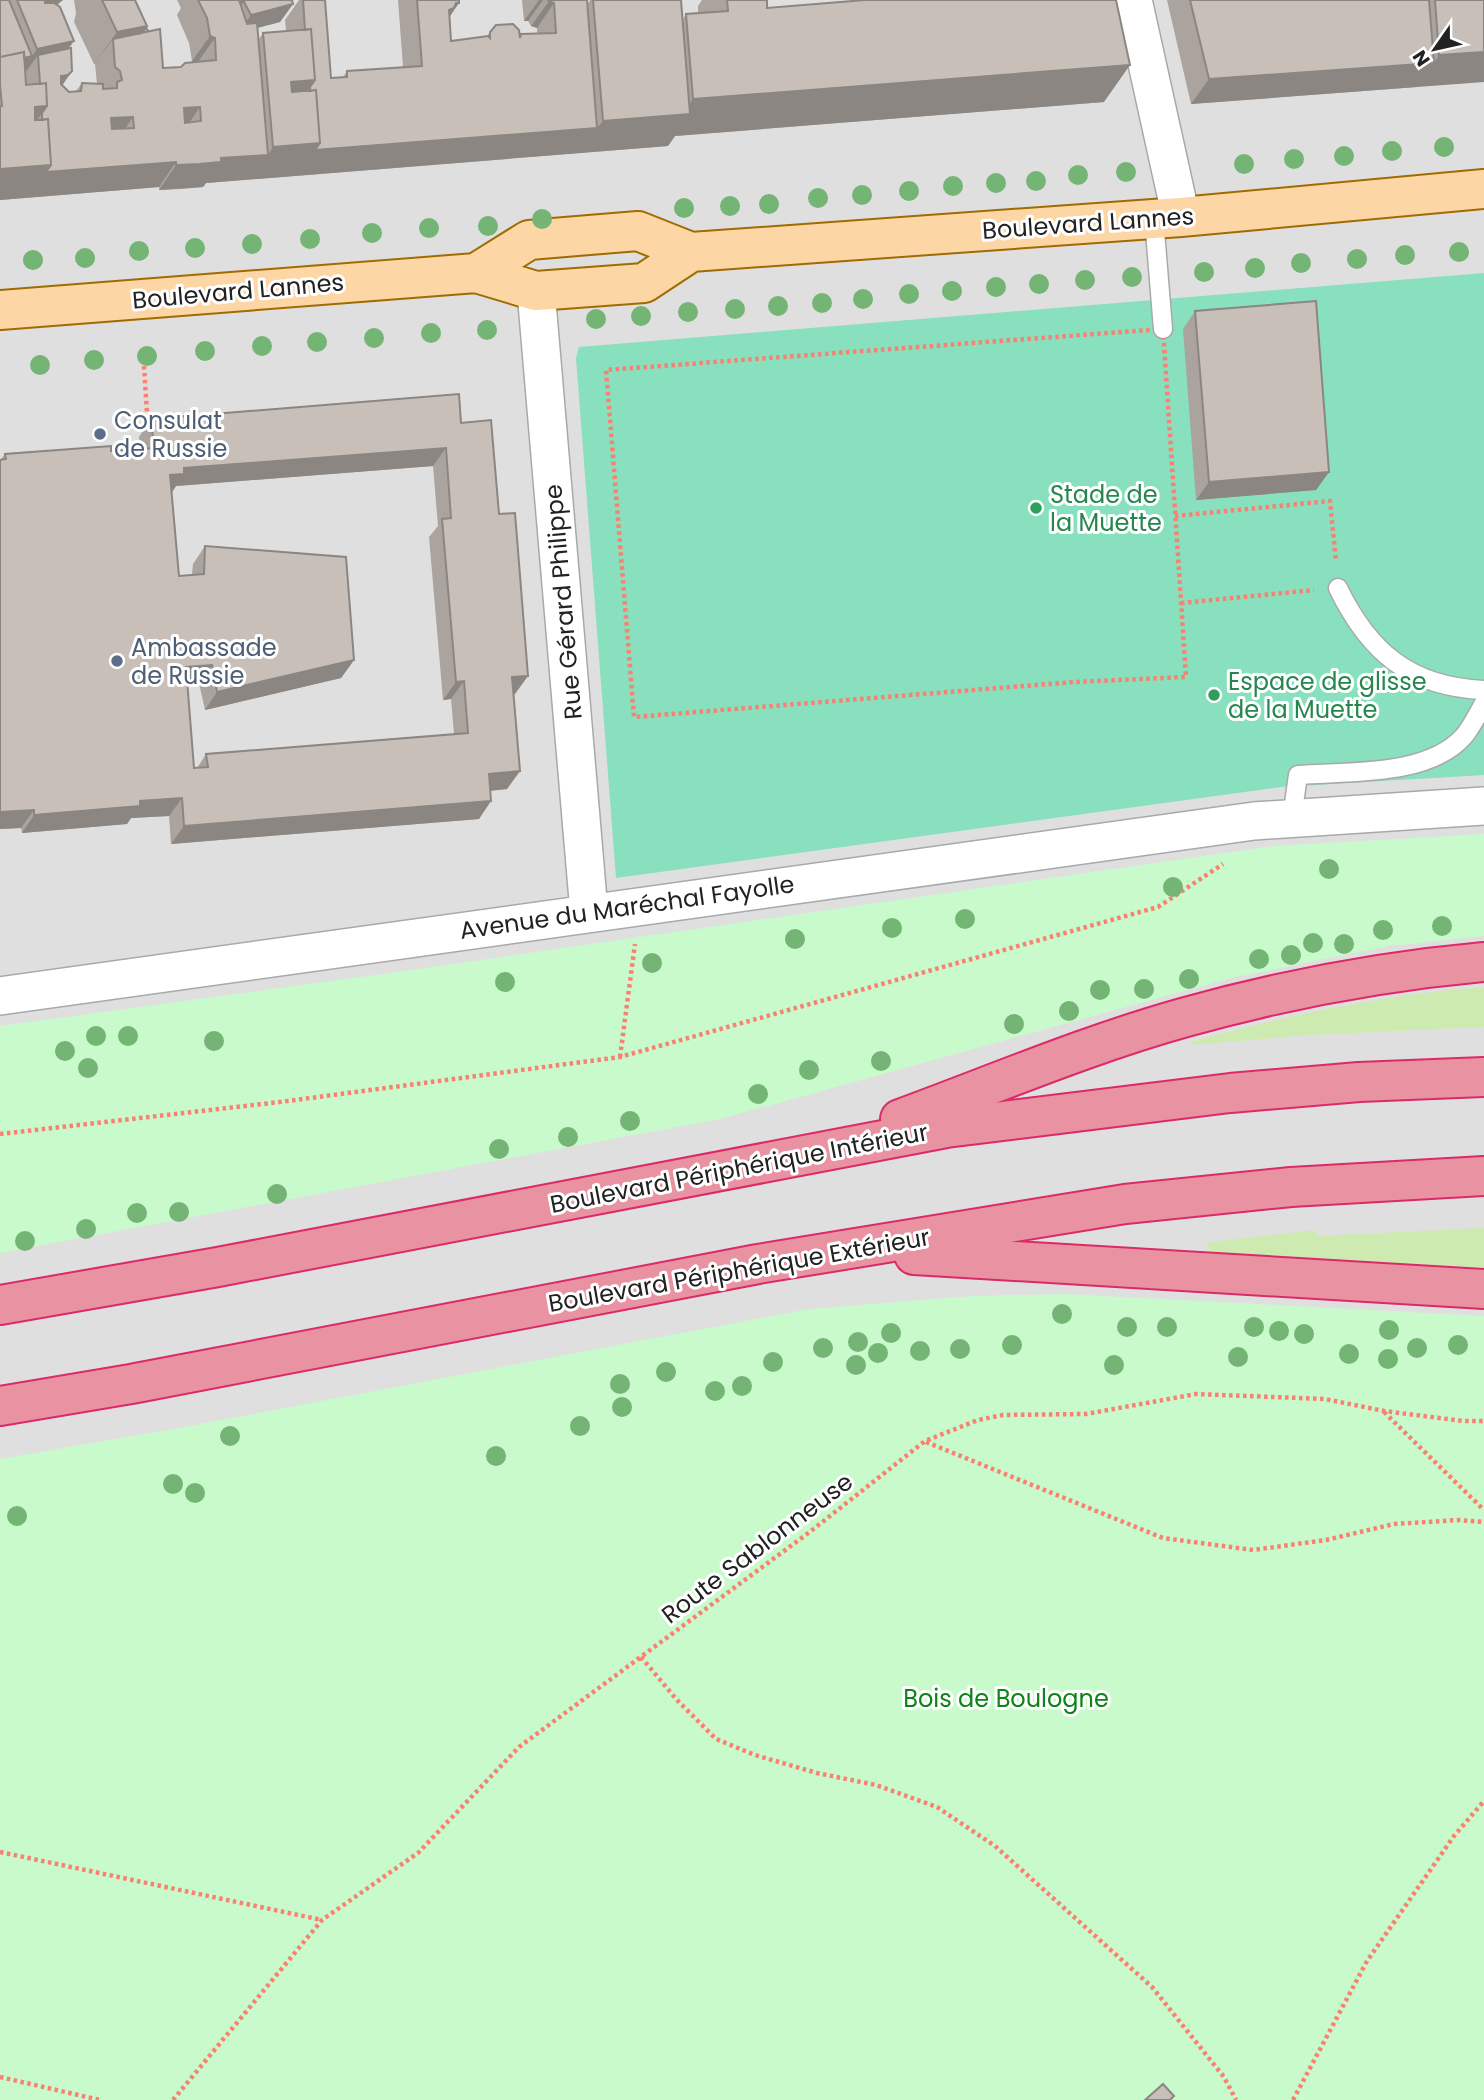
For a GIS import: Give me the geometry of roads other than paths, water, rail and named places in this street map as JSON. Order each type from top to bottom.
[{"type":"highway","points":[[734,1168],[814,1148],[885,1125],[1072,1054],[1185,1017],[1323,985],[1484,962]]},
{"type":"highway","name":"Boulevard Périphérique Intérieur","points":[[0,1305],[231,1265],[946,1128],[1204,1096],[1359,1082],[1484,1077]]},
{"type":"highway","name":"Boulevard Périphérique Extérieur","points":[[0,1406],[144,1382],[758,1264],[1125,1204],[1291,1187],[1484,1176]]},
{"type":"highway","points":[[758,1264],[821,1256],[953,1256],[1484,1289]]},
{"type":"main road","name":"Boulevard Lannes","points":[[476,273],[529,240],[638,231],[691,252],[1168,218],[1484,189]]},
{"type":"main road","name":"Boulevard Lannes","points":[[0,310],[476,273],[536,291],[644,283],[691,252]]},
{"type":"street","points":[[1133,0],[1168,218]]},
{"type":"street","name":"Rue Gérard Philippe","points":[[536,291],[589,912]]},
{"type":"street","name":"Avenue du Maréchal Fayolle","points":[[0,996],[1254,821],[1484,806]]},
{"type":"lane","points":[[1163,329],[1168,218]]},
{"type":"lane","points":[[1338,588],[1353,619],[1374,645],[1401,666],[1431,681],[1463,689],[1484,690]]},
{"type":"lane","points":[[1292,818],[1298,775],[1393,768],[1424,762],[1448,750],[1464,736],[1484,703]]},
{"type":"place","name":"Consulat de Russie","points":[[100,434]]},
{"type":"place","name":"Stade de la Muette","points":[[1036,508]]},
{"type":"place","name":"Ambassade de Russie","points":[[117,661]]},
{"type":"place","name":"Espace de glisse de la Muette","points":[[1214,695]]},
{"type":"park label","name":"Bois de Boulogne","points":[[1006,1698]]}]
